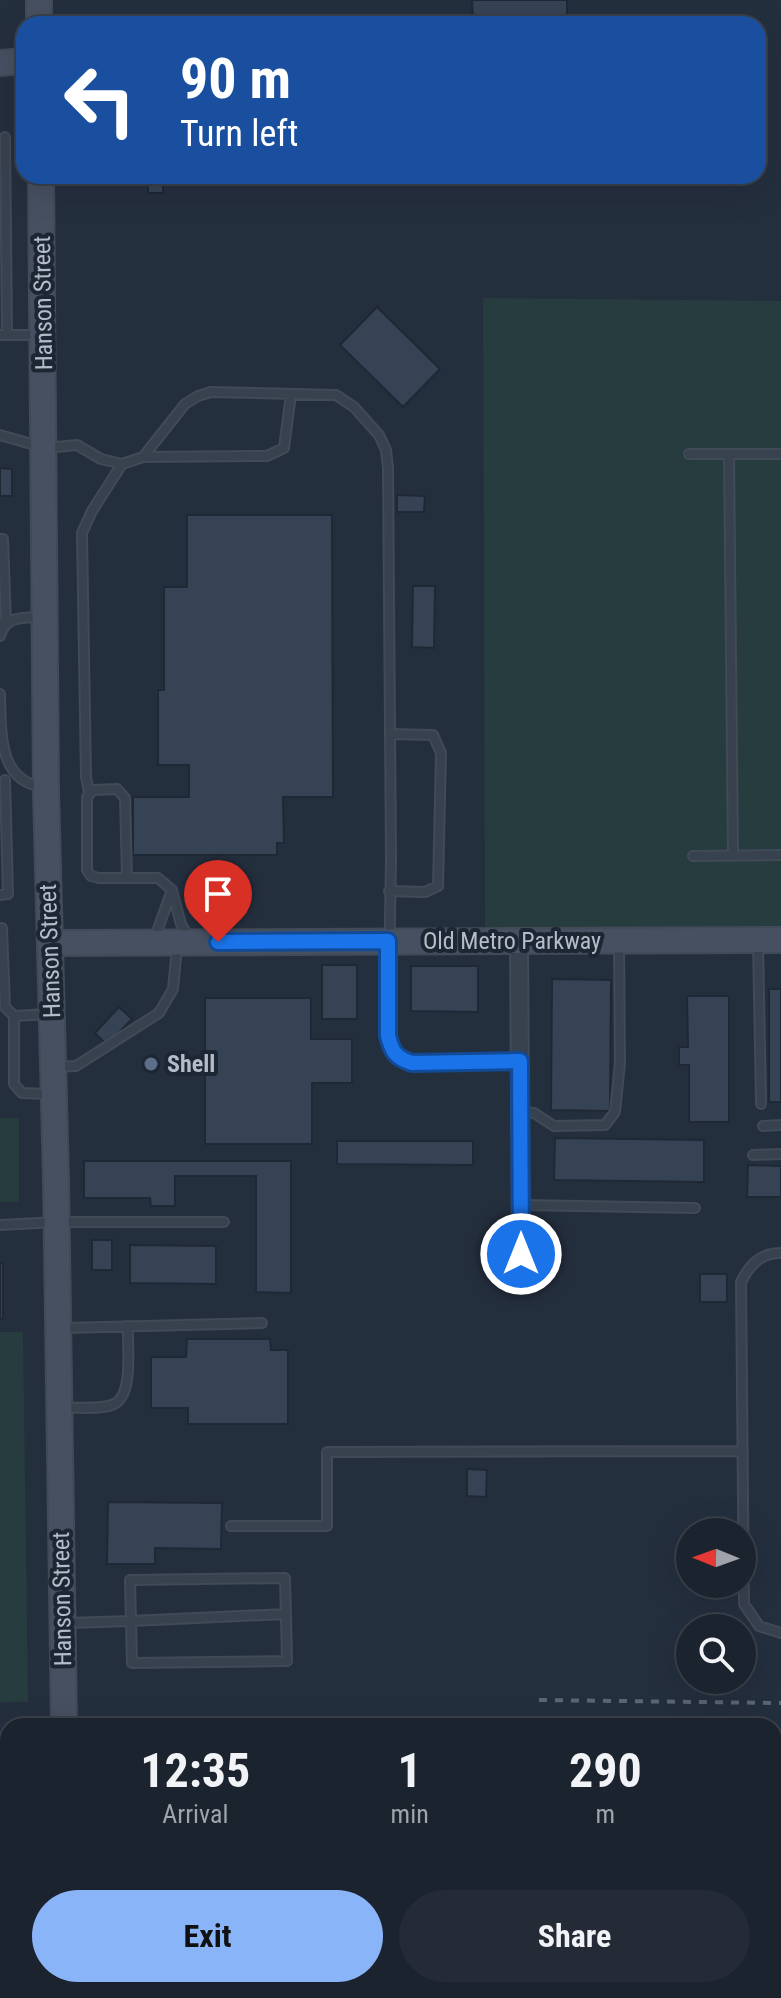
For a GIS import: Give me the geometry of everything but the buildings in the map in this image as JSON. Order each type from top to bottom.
[{"type":"street","name":"Hanson Street","points":[[41,184],[46,787],[57,1222],[64,1718]]},
{"type":"street","name":"Old Metro Parkway","points":[[51,943],[770,940]]},
{"type":"street","points":[[519,941],[521,1254]]},
{"type":"lane","points":[[5,137],[3,335],[43,334]]},
{"type":"lane","points":[[143,457],[185,404],[211,392],[336,395],[354,407],[379,435],[386,450],[390,734],[388,1036],[392,1051],[399,1059],[412,1063],[520,1061]]},
{"type":"lane","points":[[0,435],[45,448],[77,445],[108,462],[122,464],[143,457],[267,456],[284,448],[291,394]]},
{"type":"lane","points":[[689,454],[781,454]]},
{"type":"lane","points":[[729,454],[733,855]]},
{"type":"lane","points":[[53,1067],[76,1066],[159,1013],[173,989],[185,942],[172,890],[158,878],[99,878],[91,876],[87,870],[89,792],[86,777],[82,533],[122,464]]},
{"type":"lane","points":[[0,539],[3,539],[3,623],[0,636]]},
{"type":"lane","points":[[3,623],[14,618],[47,617]]},
{"type":"lane","points":[[0,694],[1,763],[6,774],[8,894],[0,895]]},
{"type":"lane","points":[[389,891],[425,892],[438,886],[441,753],[433,735],[390,734]]},
{"type":"lane","points":[[6,780],[46,787]]},
{"type":"lane","points":[[89,792],[117,789],[123,792],[127,878]]},
{"type":"lane","points":[[693,856],[781,855]]},
{"type":"lane","points":[[152,942],[162,923],[172,890]]},
{"type":"lane","points":[[2,928],[3,1008],[14,1016],[52,1014]]},
{"type":"lane","points":[[761,1104],[770,940]]},
{"type":"lane","points":[[521,1112],[534,1113],[554,1126],[605,1125],[615,1112],[620,1063],[619,941]]},
{"type":"lane","points":[[14,1016],[14,1084],[22,1093],[54,1094]]},
{"type":"lane","points":[[763,1126],[781,1125]]},
{"type":"lane","points":[[753,1155],[781,1154]]},
{"type":"lane","points":[[522,1205],[695,1208]]},
{"type":"lane","points":[[0,1225],[224,1222]]},
{"type":"lane","points":[[781,1253],[766,1253],[748,1269],[741,1282],[744,1604],[759,1626],[781,1633]]},
{"type":"lane","points":[[58,1328],[262,1323]]},
{"type":"lane","points":[[59,1409],[113,1405],[120,1400],[127,1386],[128,1326]]},
{"type":"lane","points":[[231,1526],[327,1526],[327,1452],[743,1451]]},
{"type":"lane","points":[[285,1578],[287,1661],[132,1663],[131,1621],[130,1580],[285,1578]]},
{"type":"lane","points":[[62,1623],[286,1614]]},
{"type":"green space","points":[[483,298],[781,301],[781,932],[485,933]]},
{"type":"green space","points":[[0,1118],[19,1118],[19,1202],[0,1202]]},
{"type":"green space","points":[[0,1332],[23,1332],[28,1702],[0,1702]]},
{"type":"railway","points":[[539,1700],[781,1703]]},
{"type":"place","name":"Shell","points":[[151,1064]]},
{"type":"route","points":[[218,942],[388,941],[388,1036],[392,1051],[399,1059],[412,1063],[520,1061],[521,1254]]}]
